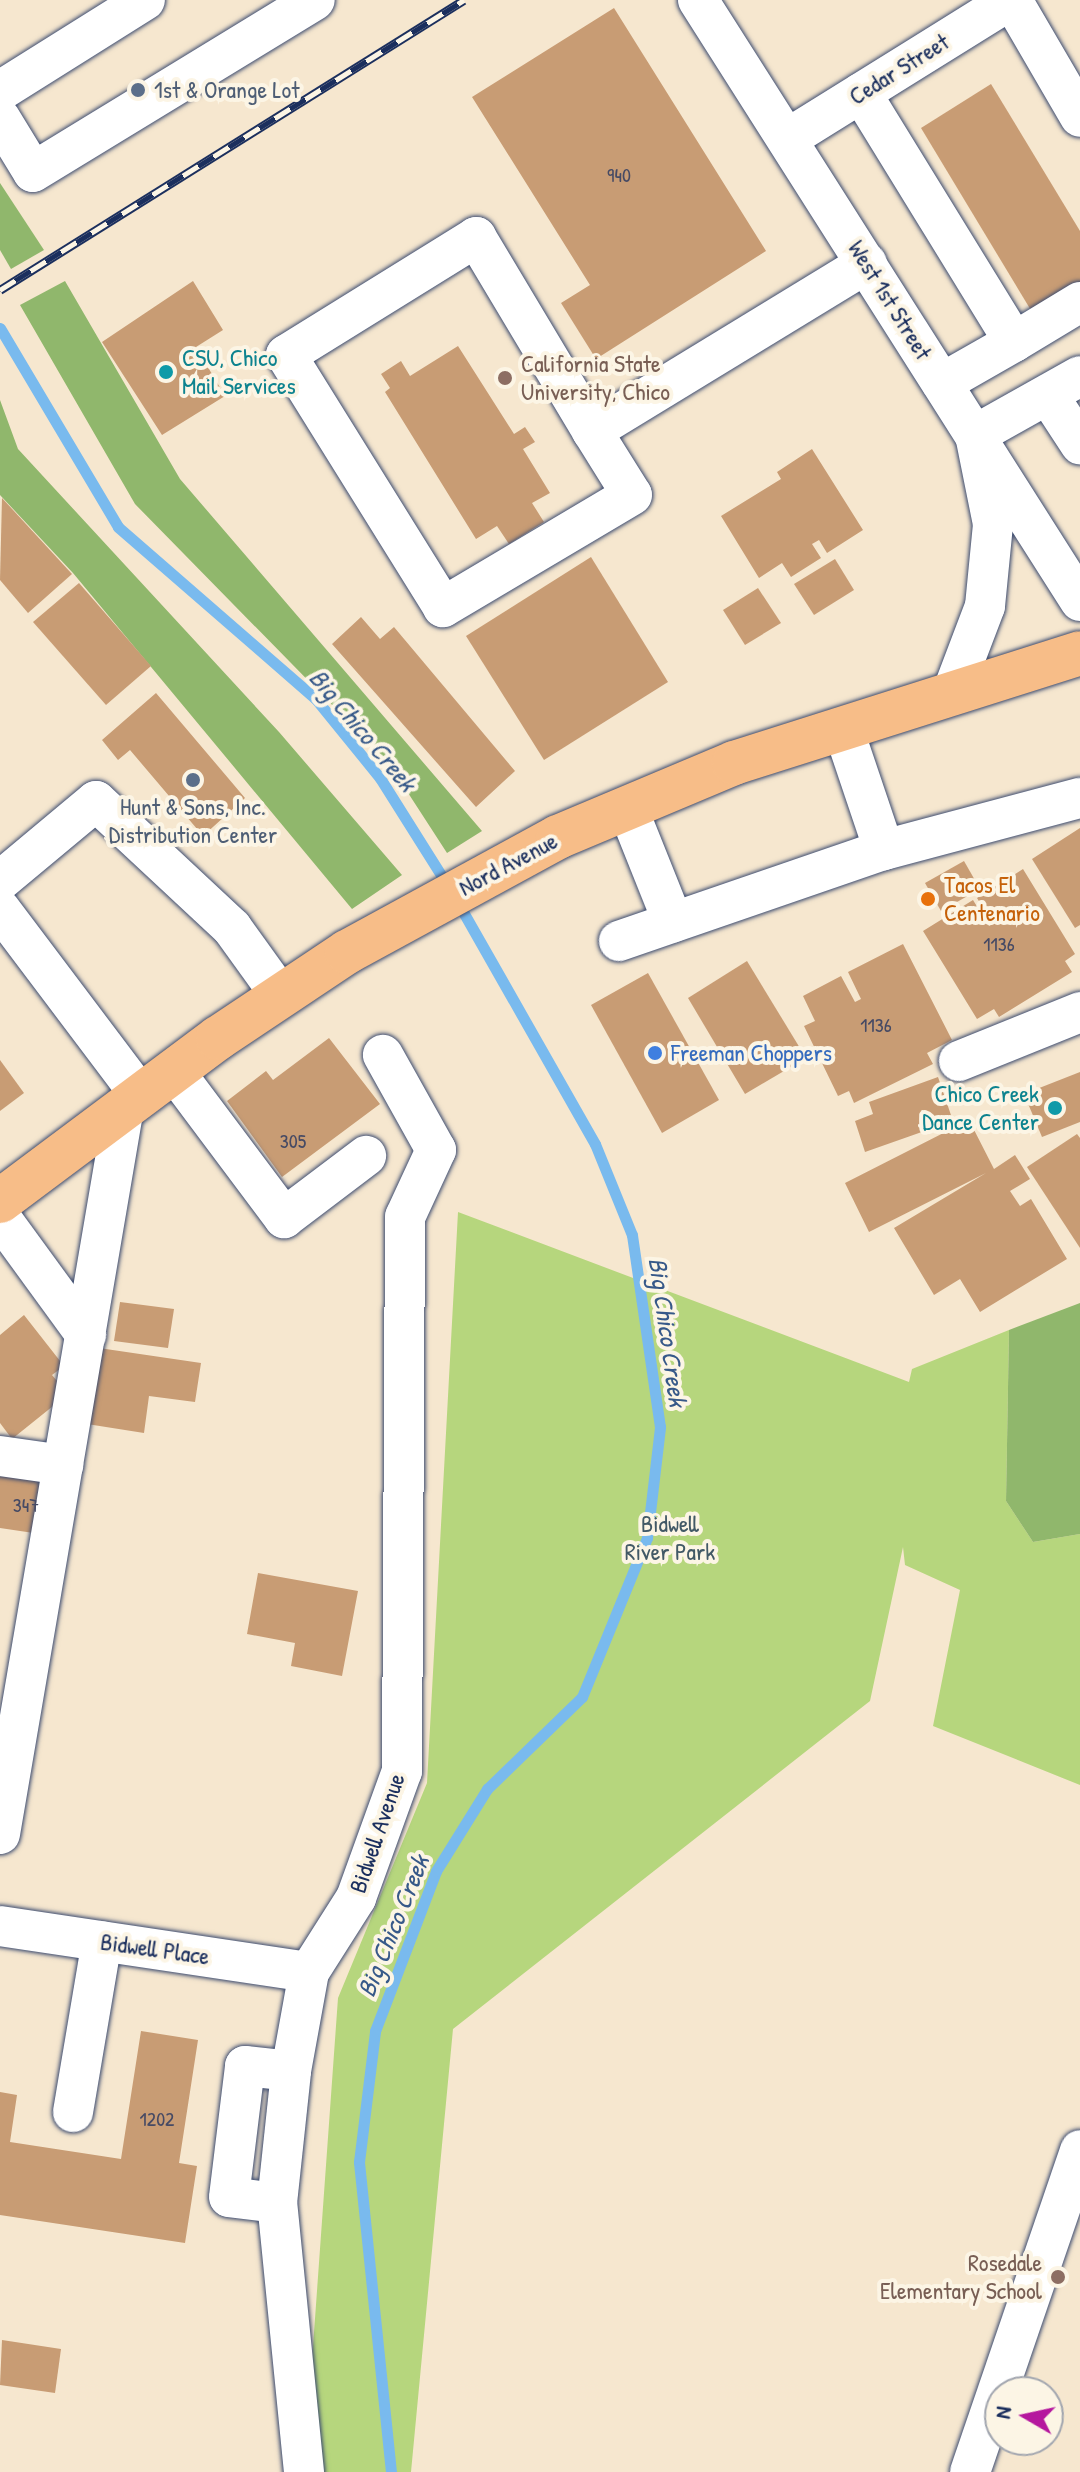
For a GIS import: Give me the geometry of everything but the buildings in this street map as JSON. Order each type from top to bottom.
[{"type":"main road","name":"Nord Avenue","points":[[0,1201],[146,1091],[281,996],[417,913],[558,837],[734,763],[1080,653]]},
{"type":"street","points":[[0,91],[145,0]]},
{"type":"street","name":"West 1st Street","points":[[698,0],[1080,601]]},
{"type":"street","points":[[1011,0],[1080,117]]},
{"type":"street","name":"Cedar Street","points":[[787,139],[1011,0]]},
{"type":"street","points":[[0,118],[33,172],[303,3]]},
{"type":"street","points":[[861,93],[1014,342]]},
{"type":"street","points":[[476,237],[592,431],[632,495],[443,607],[286,355],[476,237]]},
{"type":"street","points":[[592,431],[867,263]]},
{"type":"street","points":[[942,383],[1080,302]]},
{"type":"street","points":[[952,693],[985,606],[991,540],[975,435],[1064,385],[1080,444]]},
{"type":"street","points":[[843,728],[884,850]]},
{"type":"street","points":[[619,941],[884,850],[1080,798]]},
{"type":"street","points":[[0,881],[96,801],[232,928],[281,996]]},
{"type":"street","points":[[627,807],[673,922]]},
{"type":"street","points":[[0,909],[146,1091],[284,1218],[366,1156]]},
{"type":"street","points":[[959,1061],[1080,1012]]},
{"type":"street","name":"Bidwell Avenue","points":[[304,2472],[277,2203],[291,2071],[309,1972],[356,1898],[402,1771],[405,1217],[436,1150],[383,1055]]},
{"type":"street","points":[[0,1834],[86,1335],[146,1091]]},
{"type":"street","points":[[0,1217],[86,1335]]},
{"type":"street","points":[[0,1456],[63,1465]]},
{"type":"street","name":"Bidwell Place","points":[[0,1926],[309,1972]]},
{"type":"street","points":[[73,2112],[102,1941]]},
{"type":"street","points":[[970,2472],[1080,2150]]},
{"type":"green space","points":[[0,183],[44,250],[11,269],[0,250]]},
{"type":"green space","points":[[65,281],[180,479],[482,831],[447,853],[388,762],[135,504],[20,305]]},
{"type":"green space","points":[[0,400],[18,449],[279,732],[402,875],[352,909],[73,573],[0,495]]},
{"type":"green space","name":"Bidwell River Park","points":[[458,1212],[909,1382],[912,1369],[1009,1330],[1006,1501],[1033,1542],[1080,1534],[1080,1785],[933,1726],[960,1590],[905,1565],[903,1547],[870,1701],[453,2029],[411,2472],[304,2472],[338,1998],[427,1783]]},
{"type":"green space","points":[[1080,1303],[1080,1534],[1033,1542],[1006,1501],[1009,1330]]},
{"type":"waterway","name":"Big Chico Creek","points":[[0,328],[118,527],[315,698],[380,778],[448,886]]},
{"type":"waterway","name":"Big Chico Creek","points":[[391,2472],[359,2162],[375,2031],[436,1871],[487,1789],[582,1697],[647,1538],[660,1427],[632,1235],[595,1144],[457,901]]},
{"type":"railway","points":[[0,290],[464,0]]},
{"type":"place","name":"1st & Orange Lot","points":[[138,90]]},
{"type":"place","name":"CSU, Chico Mail Services","points":[[166,372]]},
{"type":"place","name":"California State University, Chico","points":[[505,378]]},
{"type":"place","name":"Hunt & Sons, Inc. Distribution Center","points":[[193,780]]},
{"type":"place","name":"Tacos El Centenario","points":[[928,899]]},
{"type":"place","name":"Freeman Choppers","points":[[655,1053]]},
{"type":"place","name":"Chico Creek Dance Center","points":[[1055,1108]]},
{"type":"place","name":"Rosedale Elementary School","points":[[1058,2277]]}]
